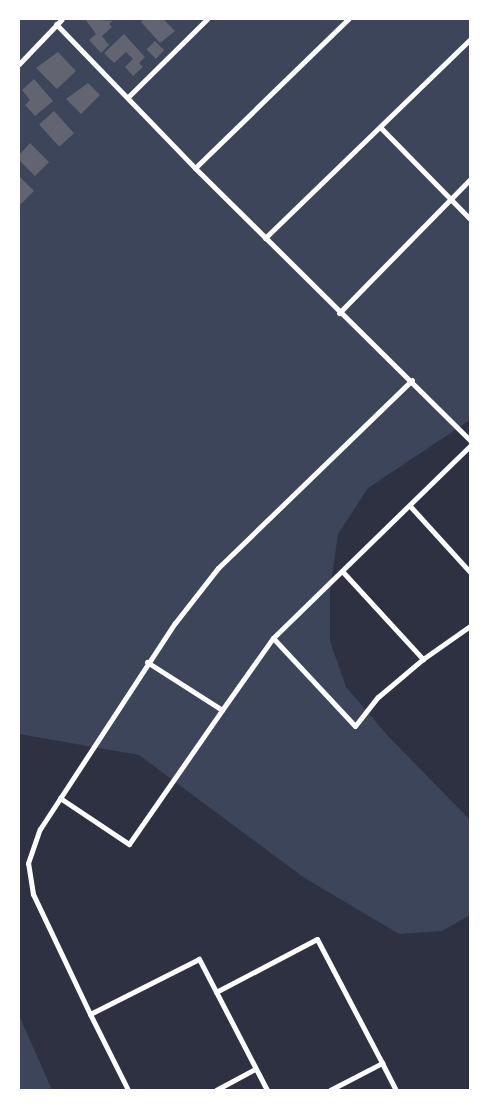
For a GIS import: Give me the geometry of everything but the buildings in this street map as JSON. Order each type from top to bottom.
[{"type":"street","points":[[19,64],[62,19]]},
{"type":"street","points":[[129,96],[207,19]]},
{"type":"street","points":[[195,168],[348,19]]},
{"type":"street","points":[[56,24],[129,96],[195,168],[339,313],[412,380],[470,440]]},
{"type":"street","points":[[265,238],[381,128],[470,39]]},
{"type":"street","points":[[381,128],[470,219]]},
{"type":"street","points":[[339,313],[470,179]]},
{"type":"street","points":[[128,1090],[90,1014],[29,881],[28,863],[40,829],[147,662],[218,568],[412,380]]},
{"type":"street","points":[[60,798],[129,844],[273,638],[470,446]]},
{"type":"street","points":[[410,506],[470,572]]},
{"type":"street","points":[[342,571],[423,659]]},
{"type":"street","points":[[273,638],[355,726],[378,696],[423,659],[470,626]]},
{"type":"street","points":[[147,662],[222,710]]},
{"type":"street","points":[[216,992],[317,939],[396,1090]]},
{"type":"street","points":[[90,1014],[199,959],[267,1090]]},
{"type":"street","points":[[330,1090],[382,1063]]},
{"type":"street","points":[[216,1090],[255,1069]]},
{"type":"shaded area","points":[[19,19],[470,19],[470,420],[368,488],[338,534],[330,591],[330,641],[346,687],[389,737],[470,820],[470,915],[442,931],[399,934],[303,877],[139,755],[19,734]]},
{"type":"shaded area","points":[[19,1015],[52,1090],[19,1090]]}]
